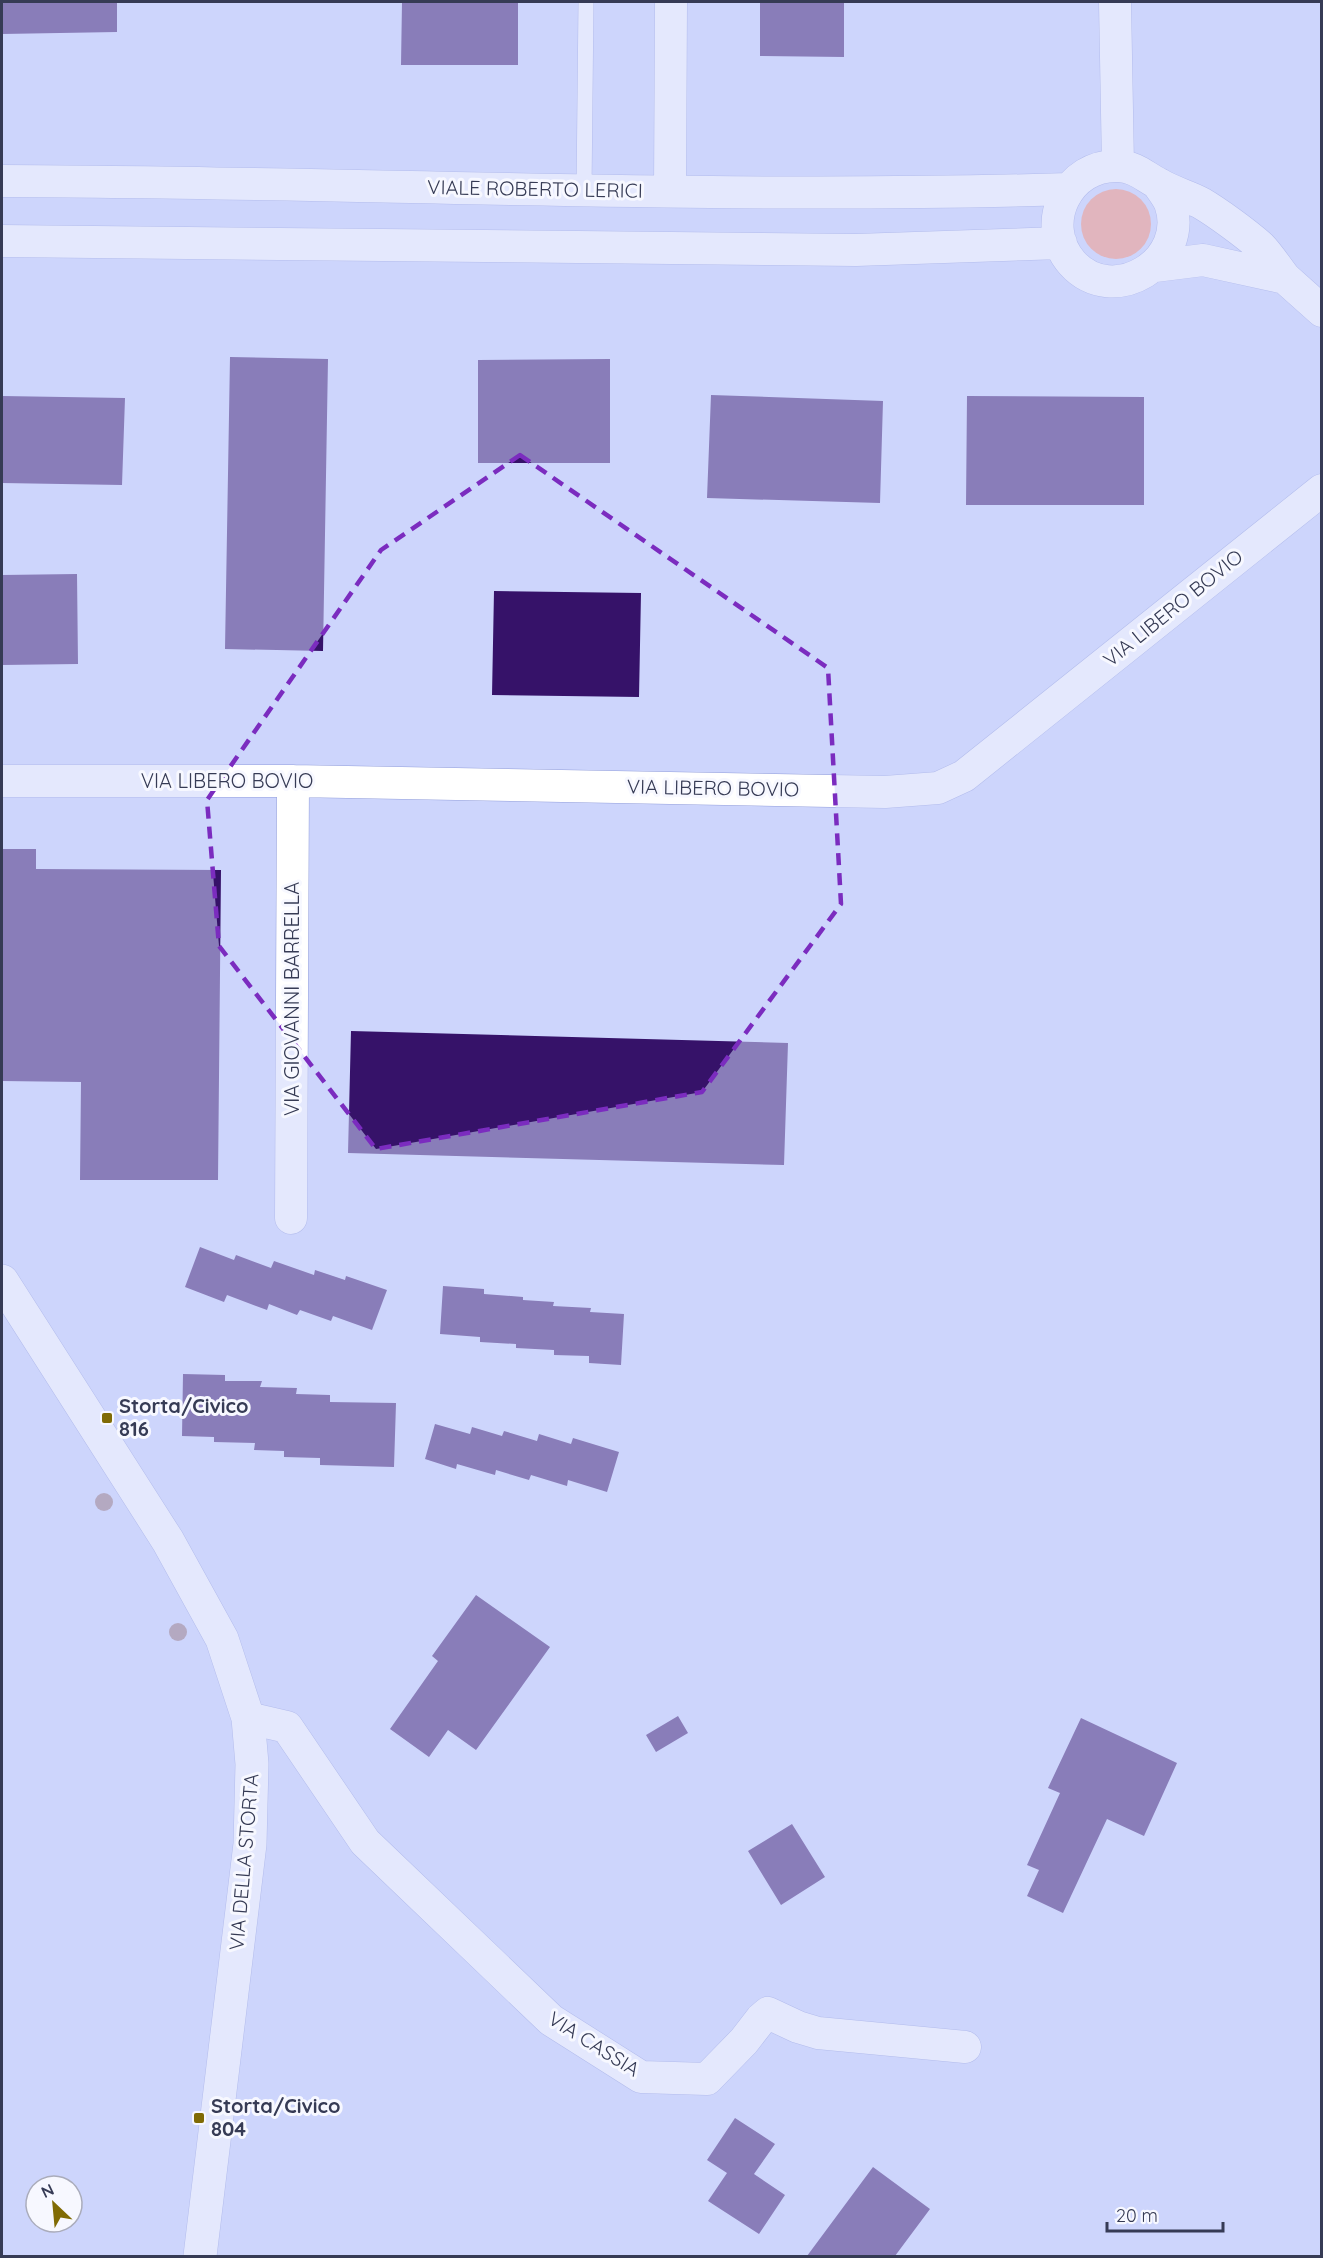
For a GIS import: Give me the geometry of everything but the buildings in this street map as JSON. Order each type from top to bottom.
[{"type":"main road","name":"VIA DELLA STORTA","points":[[2,1281],[168,1541],[222,1639],[248,1718],[252,1764],[250,1844],[200,2256]]},
{"type":"street","points":[[670,191],[671,2]]},
{"type":"street","points":[[1115,2],[1118,166]]},
{"type":"street","points":[[1158,184],[1170,203],[1173,225],[1168,248],[1155,266],[1135,278],[1113,282],[1091,276],[1072,263],[1061,243],[1057,225],[1060,206],[1069,189],[1090,171],[1118,166],[1140,171],[1158,184],[1201,203],[1261,247],[1285,278],[1322,311]]},
{"type":"street","name":"VIALE ROBERTO LERICI","points":[[2,182],[180,182],[584,191],[1069,189]]},
{"type":"street","points":[[2,241],[844,250],[1061,243]]},
{"type":"street","points":[[1155,266],[1203,260],[1285,278]]},
{"type":"street","name":"VIA LIBERO BOVIO","points":[[2,781],[293,781],[885,792],[938,788],[964,776],[1322,490]]},
{"type":"street","name":"VIA GIOVANNI BARRELLA","points":[[291,1218],[293,781]]},
{"type":"street","name":"VIA CASSIA","points":[[248,1718],[287,1727],[364,1842],[550,2020],[641,2076],[706,2079],[768,2013],[798,2027],[818,2033],[965,2047]]},
{"type":"lane","points":[[584,191],[586,2]]},
{"type":"highlighted area","points":[[520,455],[828,668],[841,904],[702,1092],[376,1149],[219,946],[207,800],[381,550]]},
{"type":"shaded area","points":[[1109,189],[1123,189],[1136,195],[1145,204],[1151,217],[1149,237],[1141,249],[1123,259],[1109,259],[1096,253],[1087,244],[1081,231],[1081,217],[1087,204],[1096,195]]},
{"type":"place","name":"Storta/Civico 816","points":[[107,1418]]},
{"type":"place","name":"Storta/Civico 804","points":[[199,2118]]}]
